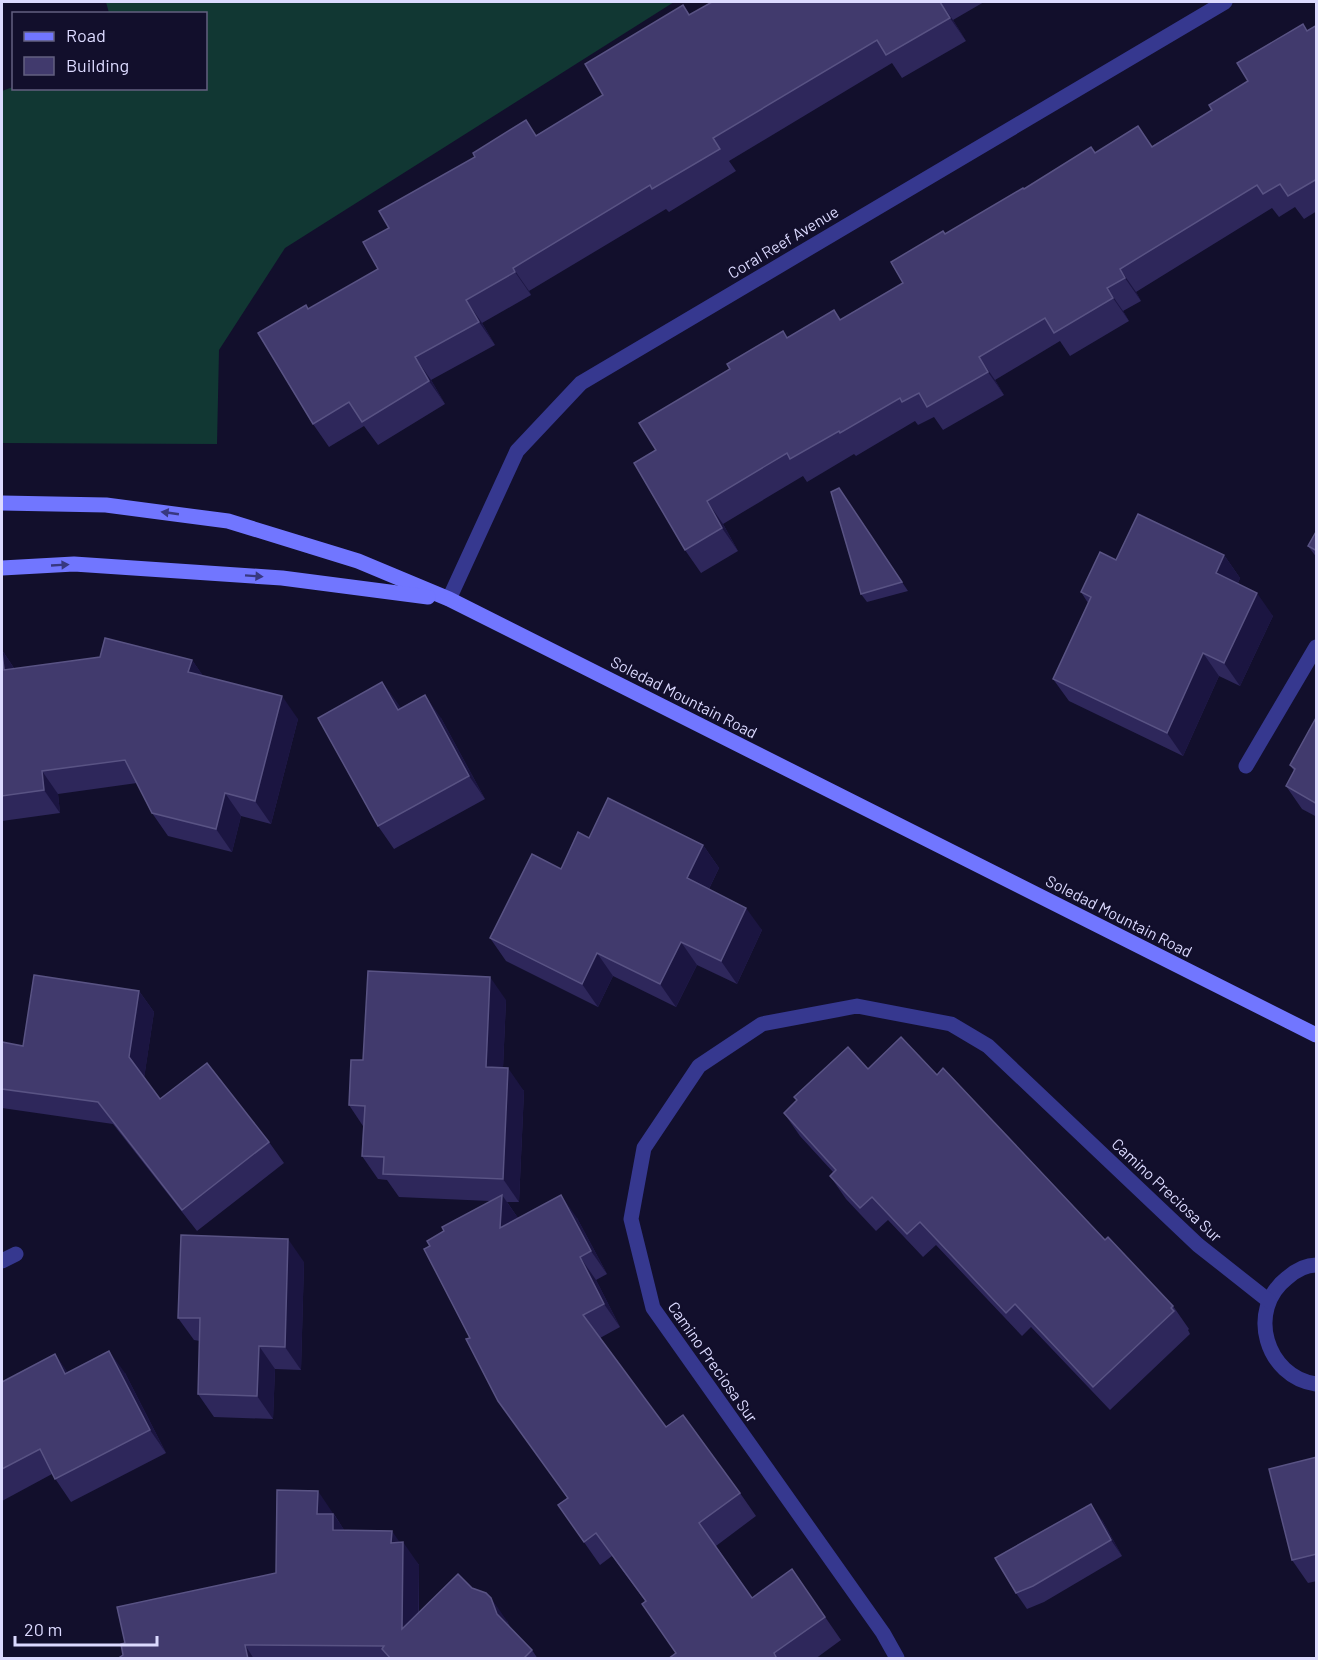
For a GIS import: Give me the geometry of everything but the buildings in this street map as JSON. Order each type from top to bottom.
[{"type":"main road","name":"Soledad Mountain Road","points":[[2,503],[106,505],[228,521],[358,561],[449,599],[1317,1035]]},
{"type":"main road","points":[[2,568],[74,564],[270,577],[449,599]]},
{"type":"street","name":"Coral Reef Avenue","points":[[449,599],[517,451],[581,383],[1225,2]]},
{"type":"street","points":[[1246,766],[1317,647]]},
{"type":"street","name":"Camino Preciosa Sur","points":[[897,1659],[883,1633],[653,1308],[631,1219],[642,1158],[644,1148],[699,1066],[762,1024],[857,1006],[951,1024],[988,1047],[1198,1245],[1269,1301]]},
{"type":"street","points":[[2,1261],[16,1254]]},
{"type":"street","points":[[1317,1265],[1294,1272],[1278,1284],[1269,1301],[1264,1320],[1266,1339],[1274,1357],[1287,1373],[1305,1383],[1317,1384]]},
{"type":"green space","points":[[106,2],[674,2],[285,248],[219,350],[217,444],[2,443],[2,91],[12,87],[12,90],[207,90],[207,12],[109,12]]}]
